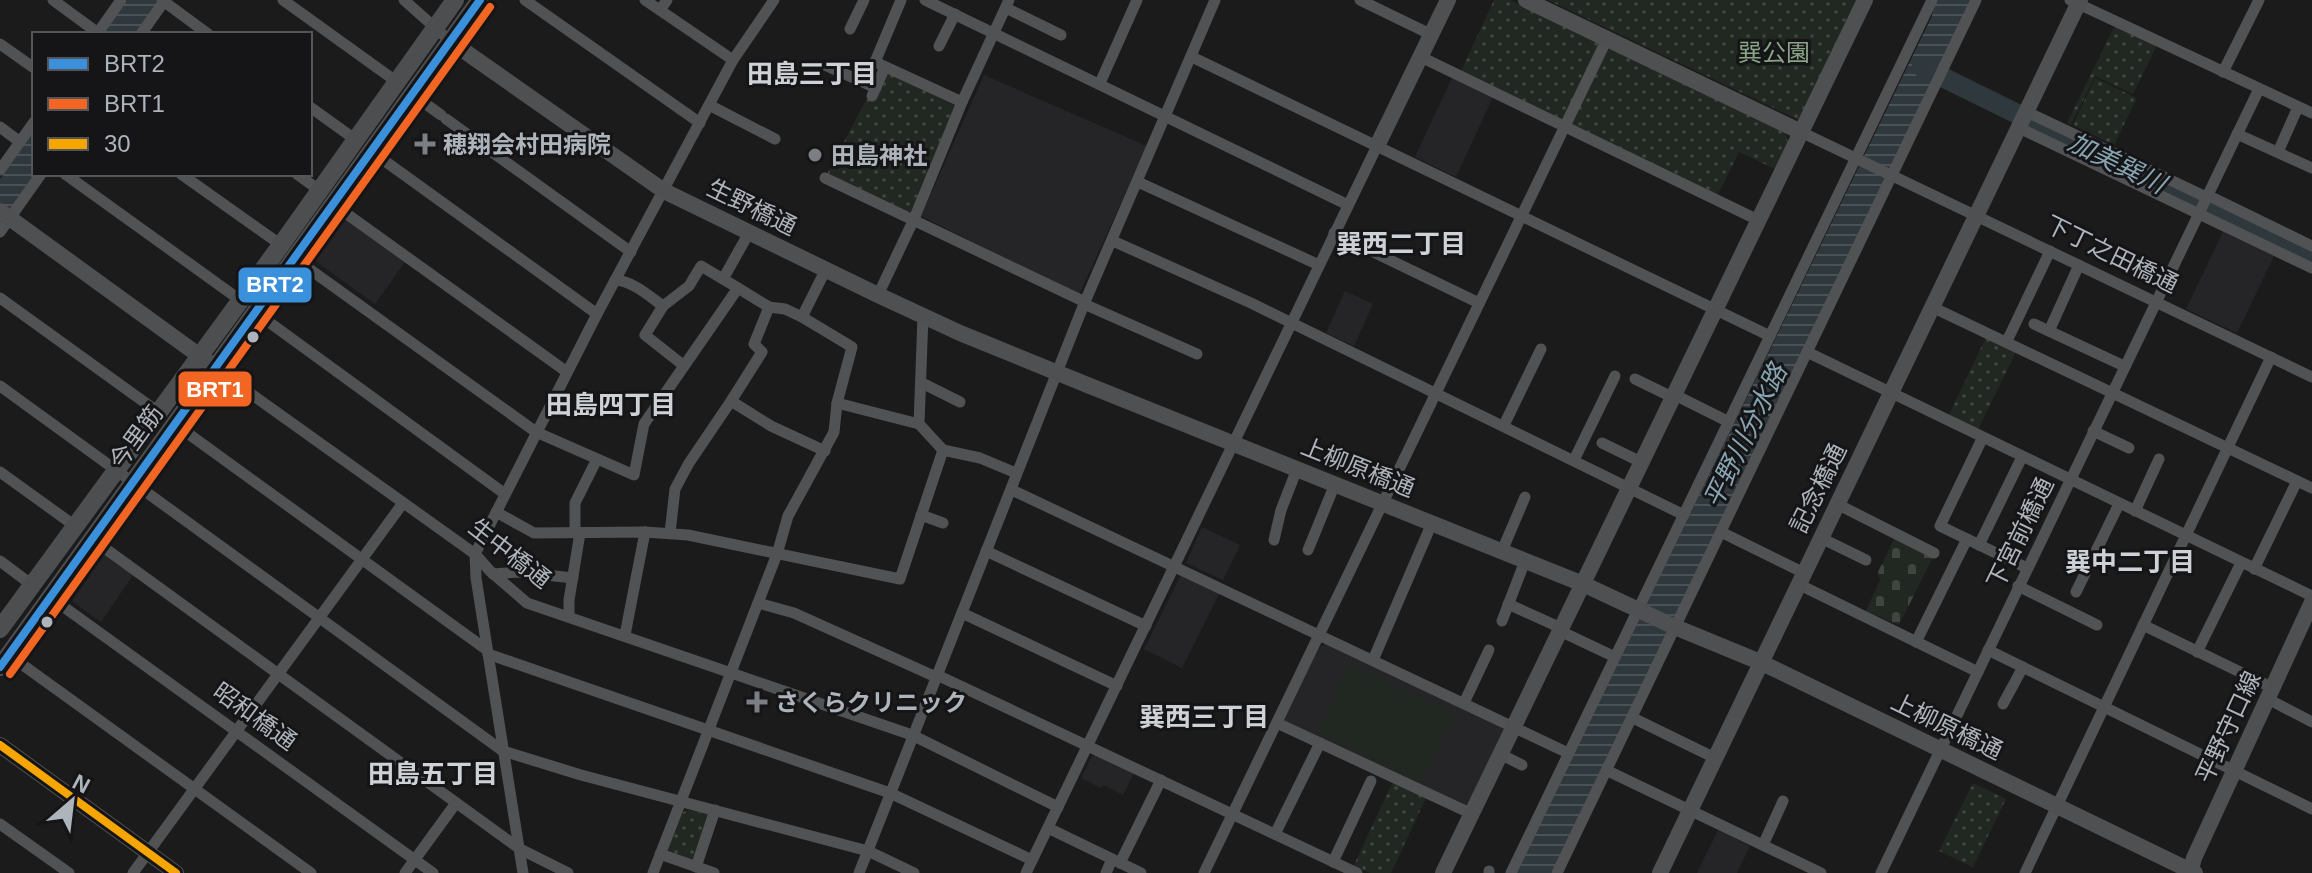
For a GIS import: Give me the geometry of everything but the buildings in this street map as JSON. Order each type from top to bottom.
[{"type":"main road","name":"今里筋","points":[[404,88],[434,29],[455,0]]},
{"type":"main road","name":"今里筋","points":[[5,661],[255,312],[319,190],[363,145],[404,88],[450,41],[480,0]]},
{"type":"main road","name":"今里筋","points":[[0,629],[240,300],[333,204],[363,145]]},
{"type":"street","points":[[53,0],[96,32]]},
{"type":"street","points":[[98,32],[121,0]]},
{"type":"street","points":[[283,0],[631,252]]},
{"type":"street","points":[[404,0],[450,41]]},
{"type":"street","points":[[525,0],[700,123]]},
{"type":"street","points":[[645,0],[663,5],[733,60]]},
{"type":"street","points":[[850,29],[864,0]]},
{"type":"street","points":[[901,0],[875,62],[962,102]]},
{"type":"street","points":[[925,0],[1348,205]]},
{"type":"street","points":[[1100,83],[1137,0]]},
{"type":"street","points":[[859,873],[1085,303],[1215,0]]},
{"type":"street","points":[[1360,0],[1432,35]]},
{"type":"street","points":[[1026,873],[1448,0]]},
{"type":"street","points":[[1526,0],[1857,159]]},
{"type":"street","points":[[1443,873],[1865,0]]},
{"type":"street","points":[[1511,873],[1932,0]]},
{"type":"street","points":[[1557,873],[1976,0]]},
{"type":"street","points":[[2223,72],[2259,0]]},
{"type":"street","points":[[142,32],[164,1],[205,32]]},
{"type":"street","points":[[2076,1],[2312,113]]},
{"type":"street","name":"記念橋通","points":[[1660,873],[2023,120],[2076,1]]},
{"type":"street","points":[[523,873],[476,578],[475,554],[615,280],[733,60],[769,2]]},
{"type":"street","points":[[878,295],[1007,4],[1061,35]]},
{"type":"street","points":[[939,46],[955,14]]},
{"type":"street","points":[[1204,873],[1607,39]]},
{"type":"street","name":"生野橋通","points":[[450,41],[664,191],[923,316],[1059,372]]},
{"type":"street","points":[[0,44],[32,67]]},
{"type":"street","points":[[1192,57],[1770,336]]},
{"type":"street","points":[[1421,57],[1758,220]]},
{"type":"street","points":[[827,66],[874,92],[885,67]]},
{"type":"street","points":[[2206,197],[2259,89]]},
{"type":"street","points":[[709,105],[775,139]]},
{"type":"street","points":[[2278,152],[2298,107]]},
{"type":"street","points":[[312,108],[597,314]]},
{"type":"street","points":[[2023,120],[2206,197],[2312,246]]},
{"type":"street","points":[[2023,120],[2312,268]]},
{"type":"street","points":[[0,170],[32,125]]},
{"type":"street","points":[[0,127],[20,142]]},
{"type":"street","points":[[2237,134],[2311,164]]},
{"type":"street","name":"下丁之田橋通","points":[[1857,159],[2312,377]]},
{"type":"street","points":[[4,219],[39,176]]},
{"type":"street","points":[[68,176],[240,300]]},
{"type":"street","points":[[184,176],[536,432],[634,475],[644,424],[738,288]]},
{"type":"street","points":[[300,176],[319,190]]},
{"type":"street","points":[[825,178],[1197,354]]},
{"type":"street","points":[[1138,182],[1319,265]]},
{"type":"street","name":"下宮前橋通","points":[[1881,873],[2206,197]]},
{"type":"street","points":[[333,204],[567,372]]},
{"type":"street","name":"生中橋通","points":[[4,219],[475,554],[527,603],[912,735],[1058,807]]},
{"type":"street","points":[[723,279],[750,231]]},
{"type":"street","points":[[1334,233],[1479,303]]},
{"type":"street","points":[[1113,241],[1291,322],[1684,515]]},
{"type":"street","points":[[2007,341],[2050,251]]},
{"type":"street","points":[[2049,331],[2079,265]]},
{"type":"street","points":[[653,873],[777,554],[788,516],[834,432],[837,403],[852,347],[802,317],[785,309],[769,307],[701,266],[689,286],[663,306],[645,335],[683,365]]},
{"type":"street","points":[[802,317],[826,269]]},
{"type":"street","points":[[615,280],[622,281],[663,306]]},
{"type":"street","points":[[0,298],[158,412]]},
{"type":"street","points":[[670,533],[675,489],[762,352],[754,344],[769,307]]},
{"type":"street","points":[[1932,307],[2312,488]]},
{"type":"street","points":[[255,312],[505,494]]},
{"type":"street","points":[[919,424],[923,316]]},
{"type":"street","points":[[2034,324],[2124,366]]},
{"type":"street","points":[[1504,425],[1541,349]]},
{"type":"street","points":[[1807,352],[2312,599]]},
{"type":"street","points":[[2025,873],[2271,357]]},
{"type":"street","name":"上柳原橋通","points":[[1059,372],[1583,584],[1760,662],[2192,872]]},
{"type":"street","points":[[1574,460],[1615,376]]},
{"type":"street","points":[[1635,379],[1729,422]]},
{"type":"street","points":[[922,383],[960,402]]},
{"type":"street","points":[[0,386],[503,751],[868,851],[914,873]]},
{"type":"street","points":[[731,401],[771,426],[825,451]]},
{"type":"street","points":[[837,403],[919,424],[943,450],[980,458],[1016,473]]},
{"type":"street","points":[[175,424],[488,652],[708,732],[890,793],[1032,860]]},
{"type":"street","points":[[2093,431],[2129,448]]},
{"type":"street","points":[[1982,439],[1940,526],[2027,568]]},
{"type":"street","points":[[1602,443],[1641,462]]},
{"type":"street","points":[[496,512],[534,533],[670,533],[849,566],[900,579],[943,450]]},
{"type":"street","points":[[1979,545],[2022,457]]},
{"type":"street","points":[[569,617],[578,533],[575,503],[597,459]]},
{"type":"street","points":[[2135,511],[2159,459]]},
{"type":"street","points":[[1274,540],[1281,510],[1297,469]]},
{"type":"street","points":[[0,472],[75,526]]},
{"type":"street","points":[[2254,569],[2297,481]]},
{"type":"street","points":[[1308,550],[1335,484]]},
{"type":"street","points":[[1012,490],[1568,753]]},
{"type":"street","points":[[1502,551],[1525,497]]},
{"type":"street","points":[[133,873],[403,503]]},
{"type":"street","points":[[1837,504],[1934,553]]},
{"type":"street","points":[[2076,592],[2119,504]]},
{"type":"street","points":[[921,515],[943,523]]},
{"type":"street","points":[[1373,660],[1432,523]]},
{"type":"street","points":[[625,635],[645,532]]},
{"type":"street","points":[[1721,532],[1916,642],[1978,672]]},
{"type":"street","points":[[1821,538],[1866,560]]},
{"type":"street","points":[[92,539],[520,849],[568,873]]},
{"type":"street","points":[[1916,642],[1967,539]]},
{"type":"street","points":[[986,551],[1146,626]]},
{"type":"street","points":[[0,561],[32,585]]},
{"type":"street","points":[[1502,621],[1525,561]]},
{"type":"street","points":[[2197,652],[2241,563]]},
{"type":"street","points":[[493,574],[519,572],[573,578]]},
{"type":"street","points":[[2018,586],[2097,625]]},
{"type":"street","name":"昭和橋通","points":[[50,597],[433,873]]},
{"type":"street","name":"平野守口線","points":[[2192,872],[2194,858],[2312,599]]},
{"type":"street","points":[[758,603],[794,613],[937,676],[1357,873]]},
{"type":"street","points":[[1508,604],[1615,657]]},
{"type":"street","points":[[962,613],[1117,686]]},
{"type":"street","points":[[2143,625],[2270,693],[2312,722]]},
{"type":"street","points":[[1464,703],[1489,650]]},
{"type":"street","points":[[1988,650],[2312,809]]},
{"type":"street","points":[[5,661],[195,789],[311,873]]},
{"type":"street","points":[[2003,704],[2023,667]]},
{"type":"street","points":[[1633,718],[1715,758]]},
{"type":"street","points":[[1277,723],[1472,814]]},
{"type":"street","points":[[1275,834],[1320,743]]},
{"type":"street","points":[[0,745],[176,873]]},
{"type":"street","points":[[1500,754],[1522,765]]},
{"type":"street","points":[[1608,771],[1821,873]]},
{"type":"street","points":[[1106,873],[1116,861],[1161,780]]},
{"type":"street","points":[[1333,862],[1371,781]]},
{"type":"street","points":[[1763,845],[1783,801]]},
{"type":"street","points":[[405,873],[456,803]]},
{"type":"street","points":[[696,867],[715,810]]},
{"type":"street","points":[[0,824],[69,873]]},
{"type":"street","points":[[1048,828],[1141,873]]},
{"type":"street","points":[[660,854],[714,873]]},
{"type":"shaded area","points":[[984,75],[1147,146],[1079,295],[921,216]]},
{"type":"shaded area","points":[[1452,78],[1493,97],[1456,177],[1415,157]]},
{"type":"shaded area","points":[[345,218],[405,262],[375,304],[314,260]]},
{"type":"shaded area","points":[[2223,232],[2274,256],[2237,333],[2186,309]]},
{"type":"shaded area","points":[[1345,291],[1373,304],[1354,346],[1326,333]]},
{"type":"shaded area","points":[[1202,527],[1240,545],[1223,580],[1186,563]]},
{"type":"shaded area","points":[[106,555],[133,575],[101,622],[72,601]]},
{"type":"shaded area","points":[[1182,573],[1220,592],[1182,668],[1144,649]]},
{"type":"shaded area","points":[[1326,644],[1502,727],[1504,732],[1468,807],[1282,722],[1320,647]]},
{"type":"shaded area","points":[[1097,755],[1134,773],[1123,795],[1081,778],[1092,756]]},
{"type":"shaded area","points":[[1718,830],[1750,846],[1737,873],[1697,873]]},
{"type":"green space","points":[[1494,0],[1510,0],[1599,43],[1563,120],[1461,71]]},
{"type":"green space","name":"巽公園","points":[[1548,0],[1857,0],[1799,120]]},
{"type":"green space","points":[[2115,25],[2157,45],[2133,94],[2095,76],[2071,125],[2067,123]]},
{"type":"green space","points":[[1611,49],[1785,132],[1788,142],[1775,169],[1739,152],[1716,198],[1569,127],[1607,51]]},
{"type":"green space","points":[[887,72],[956,106],[911,213],[827,174],[864,104]]},
{"type":"green space","points":[[2095,78],[2137,98],[2114,145],[2073,125]]},
{"type":"green space","points":[[1987,335],[2017,350],[1977,431],[1948,417]]},
{"type":"green space","points":[[1895,537],[1934,555],[1899,625],[1866,611],[1880,580],[1878,572]]},
{"type":"green space","points":[[1350,663],[1455,714],[1422,783],[1317,732]]},
{"type":"green space","points":[[1393,781],[1427,796],[1391,873],[1370,873],[1354,865]]},
{"type":"green space","points":[[1973,783],[2006,799],[1973,867],[1939,851]]},
{"type":"green space","points":[[689,810],[710,815],[692,861],[670,854],[667,847],[680,813]]},
{"type":"water","points":[[127,0],[160,0],[136,32],[104,32]]},
{"type":"water","name":"平野川分水路","points":[[1935,0],[1974,0],[1551,873],[1516,873],[1932,16]]},
{"type":"water","points":[[32,134],[32,176],[35,176],[0,224],[0,179]]},
{"type":"waterway","name":"加美巽川","points":[[1922,67],[2312,259]]},
{"type":"transit line","name":"BRT2","points":[[0,667],[480,0]]},
{"type":"transit line","name":"BRT1","points":[[10,674],[490,7]]},
{"type":"transit line","name":"30","points":[[0,745],[176,873]]},
{"type":"place","name":"穂翔会村田病院","points":[[425,144]]},
{"type":"place","name":"田島神社","points":[[815,155]]},
{"type":"place","name":"さくらクリニック","points":[[757,702]]},
{"type":"district","name":"田島三丁目","points":[[812,74]]},
{"type":"district","name":"巽西二丁目","points":[[1401,244]]},
{"type":"district","name":"田島四丁目","points":[[611,405]]},
{"type":"district","name":"巽中二丁目","points":[[2130,562]]},
{"type":"district","name":"巽西三丁目","points":[[1204,717]]},
{"type":"district","name":"田島五丁目","points":[[433,774]]}]
